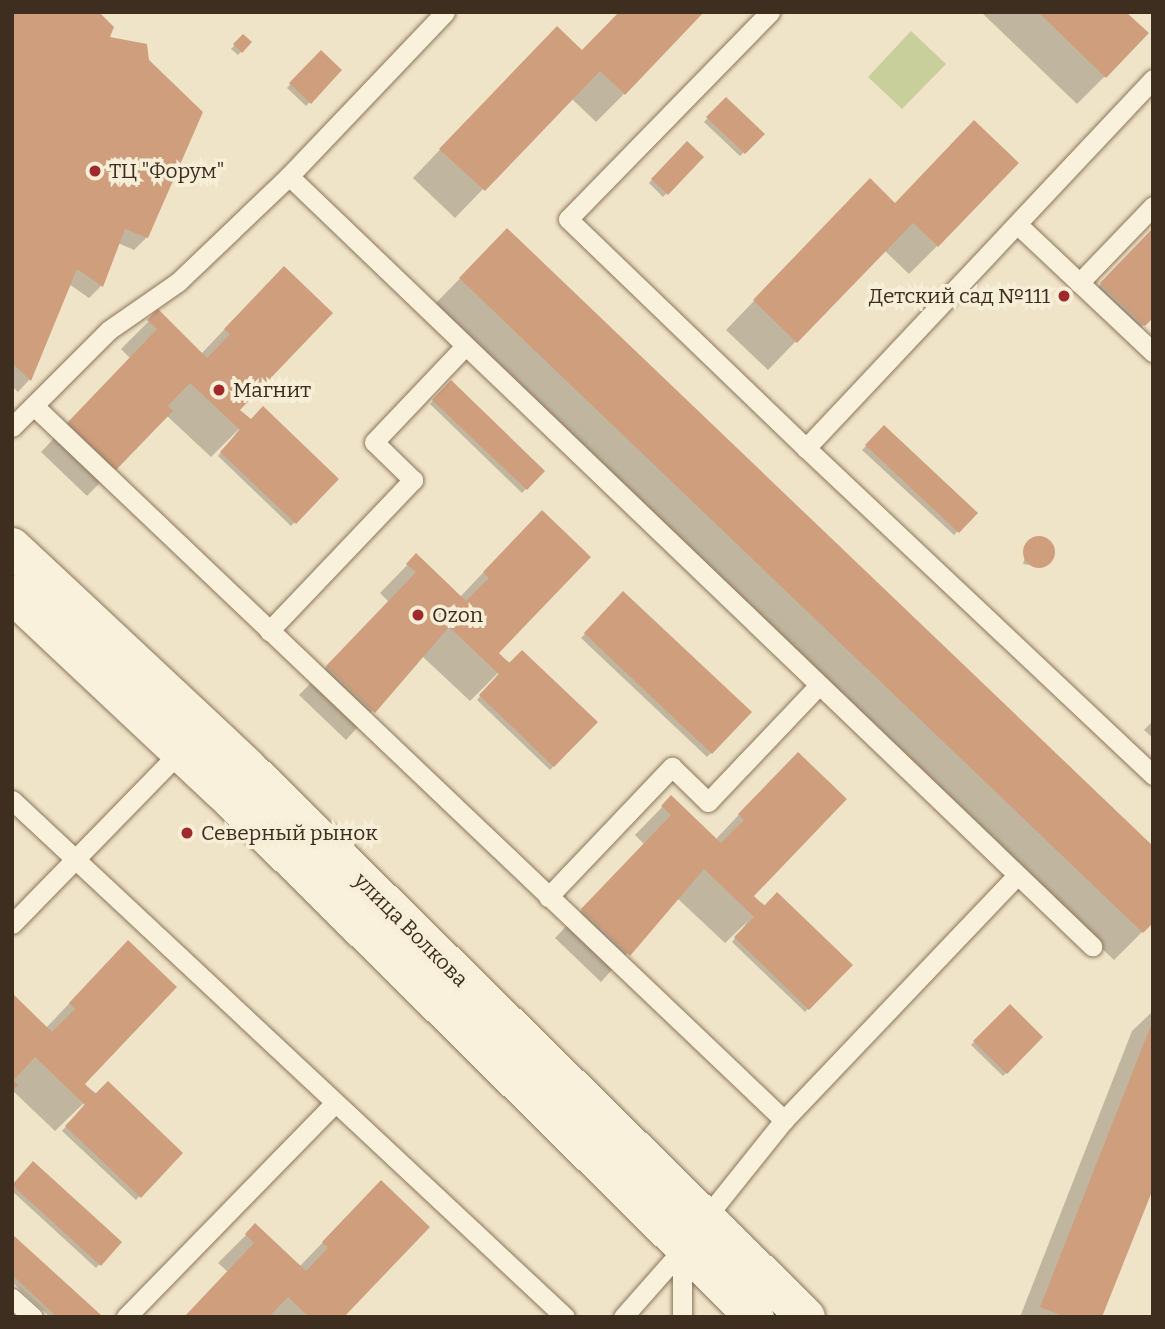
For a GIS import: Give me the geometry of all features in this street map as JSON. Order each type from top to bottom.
[{"type":"main road","name":"улица Волкова","points":[[12,547],[247,767],[692,1235],[755,1317]]},
{"type":"main road","name":"улица Волкова","points":[[12,594],[692,1235],[806,1317]]},
{"type":"lane","points":[[12,427],[109,330],[178,282],[289,176],[445,12]]},
{"type":"lane","points":[[770,12],[568,219],[1153,775]]},
{"type":"lane","points":[[806,448],[1151,84]]},
{"type":"lane","points":[[289,176],[1092,946]]},
{"type":"lane","points":[[1079,282],[1153,206]]},
{"type":"lane","points":[[1017,224],[1153,352]]},
{"type":"lane","points":[[269,631],[413,480],[374,442],[465,346]]},
{"type":"lane","points":[[34,406],[784,1119]]},
{"type":"lane","points":[[548,897],[672,767],[708,802],[819,685]]},
{"type":"lane","points":[[12,924],[180,752]]},
{"type":"lane","points":[[12,800],[565,1317]]},
{"type":"lane","points":[[623,1317],[784,1119],[1017,875]]},
{"type":"lane","points":[[126,1317],[335,1102]]},
{"type":"lane","points":[[682,1317],[692,1235]]},
{"type":"lane","points":[[12,1298],[33,1317]]},
{"type":"green space","points":[[911,31],[946,64],[902,109],[868,77]]},
{"type":"building","name":"ТЦ \"Форум\"","points":[[12,12],[99,12],[114,27],[110,37],[147,44],[149,60],[203,112],[148,238],[125,229],[103,287],[77,269],[31,381],[12,363]]},
{"type":"building","points":[[619,12],[704,12],[625,95],[600,71],[485,191],[439,149],[557,26],[582,50]]},
{"type":"building","points":[[1038,12],[1126,12],[1149,33],[1106,78]]},
{"type":"building","points":[[243,34],[252,42],[242,53],[233,44]]},
{"type":"building","points":[[321,50],[342,70],[311,104],[289,83]]},
{"type":"building","points":[[726,97],[765,134],[745,154],[706,117]]},
{"type":"building","points":[[974,120],[1019,163],[938,247],[913,223],[797,343],[753,300],[870,178],[895,203]]},
{"type":"building","points":[[687,141],[704,157],[668,195],[651,179]]},
{"type":"building","points":[[507,228],[1153,846],[1153,923],[1143,933],[459,278]]},
{"type":"building","points":[[1153,228],[1153,318],[1145,326],[1100,283]]},
{"type":"building","points":[[284,266],[333,313],[240,410],[251,419],[263,406],[339,479],[296,524],[220,452],[240,430],[190,383],[168,406],[173,411],[116,470],[67,423],[157,329],[147,320],[158,309],[207,358],[230,334],[224,329]]},
{"type":"building","points":[[451,380],[545,471],[527,490],[432,400]]},
{"type":"building","points":[[884,425],[978,513],[959,533],[865,445]]},
{"type":"building","points":[[542,510],[591,557],[499,653],[509,663],[522,650],[598,722],[554,767],[479,695],[499,674],[449,627],[375,713],[326,666],[416,572],[406,564],[416,553],[466,601],[489,578],[483,572]]},
{"type":"building","points":[[1039,536],[1050,541],[1055,552],[1050,563],[1039,568],[1028,563],[1023,552],[1028,541]]},
{"type":"building","points":[[623,591],[752,712],[712,754],[584,633]]},
{"type":"building","points":[[798,752],[847,799],[754,896],[764,906],[777,892],[853,965],[809,1010],[734,937],[754,917],[704,869],[630,956],[581,909],[671,815],[661,806],[671,795],[721,843],[744,820],[738,814]]},
{"type":"building","points":[[128,940],[177,987],[85,1084],[95,1094],[108,1081],[183,1153],[141,1198],[65,1126],[85,1105],[35,1057],[13,1081],[18,1085],[12,1091],[12,993],[52,1032],[75,1009],[69,1003]]},
{"type":"building","points":[[1010,1004],[1043,1037],[1007,1074],[973,1041]]},
{"type":"building","points":[[1153,1020],[1153,1189],[1102,1317],[1065,1317],[1040,1307]]},
{"type":"building","points":[[33,1161],[122,1242],[101,1266],[12,1185]]},
{"type":"building","points":[[381,1180],[430,1227],[344,1317],[309,1317],[288,1297],[269,1317],[184,1317],[254,1243],[245,1234],[255,1223],[306,1271],[328,1248],[322,1242]]},
{"type":"building","points":[[12,1234],[101,1315],[57,1317],[12,1275]]},
{"type":"place","name":"ТЦ \"Форум\"","points":[[95,171]]},
{"type":"place","name":"Детский сад №111","points":[[1064,296]]},
{"type":"place","name":"Магнит","points":[[219,390]]},
{"type":"place","name":"Ozon","points":[[418,615]]},
{"type":"place","name":"Северный рынок","points":[[187,833]]}]
